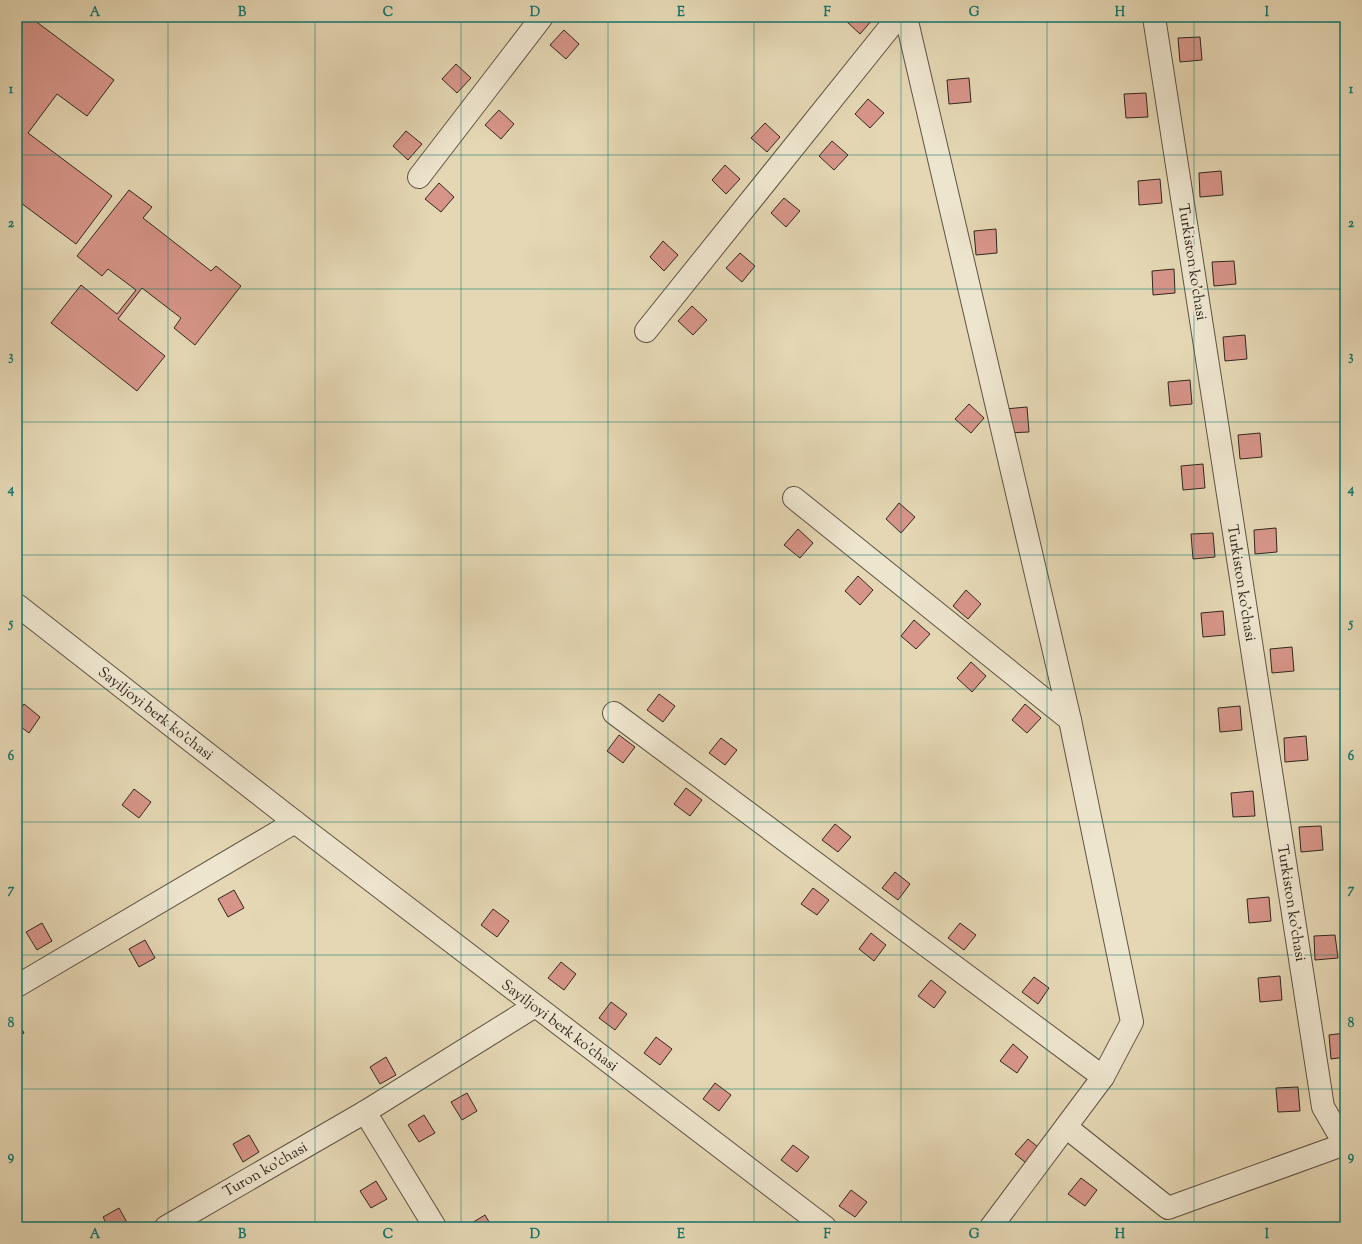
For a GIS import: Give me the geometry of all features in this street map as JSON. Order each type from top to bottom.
[{"type":"street","points":[[419,177],[542,17]]},
{"type":"street","points":[[646,331],[898,17]]},
{"type":"street","points":[[906,17],[1070,720],[1132,1022],[1103,1077],[991,1227]]},
{"type":"street","name":"Turkiston ko'chasi","points":[[1154,17],[1323,1107],[1344,1143]]},
{"type":"street","points":[[794,498],[1070,720]]},
{"type":"street","name":"Sayiljoyi berk ko'chasi","points":[[17,604],[295,822],[825,1227]]},
{"type":"street","points":[[614,713],[1103,1077]]},
{"type":"street","points":[[17,986],[295,822]]},
{"type":"street","name":"Turon ko'chasi","points":[[166,1227],[365,1112],[535,1006]]},
{"type":"street","points":[[365,1112],[435,1227]]},
{"type":"street","points":[[1066,1127],[1168,1208],[1344,1143]]},
{"type":"building","points":[[17,17],[30,17],[114,80],[87,116],[57,94],[28,133],[112,196],[76,244],[17,200]]},
{"type":"building","points":[[847,17],[871,17],[873,19],[860,34],[845,20]]},
{"type":"building","points":[[564,30],[579,44],[566,59],[550,45]]},
{"type":"building","points":[[1200,37],[1202,60],[1180,62],[1178,38]]},
{"type":"building","points":[[456,64],[471,78],[457,93],[442,79]]},
{"type":"building","points":[[969,78],[971,102],[949,104],[947,80]]},
{"type":"building","points":[[1146,93],[1148,117],[1126,118],[1124,94]]},
{"type":"building","points":[[868,99],[884,113],[870,128],[855,114]]},
{"type":"building","points":[[499,110],[514,124],[501,139],[485,125]]},
{"type":"building","points":[[765,123],[780,137],[767,152],[751,138]]},
{"type":"building","points":[[406,131],[422,144],[408,160],[393,146]]},
{"type":"building","points":[[832,141],[848,155],[834,170],[819,156]]},
{"type":"building","points":[[725,165],[740,179],[726,194],[712,180]]},
{"type":"building","points":[[1221,171],[1223,195],[1200,197],[1199,173]]},
{"type":"building","points":[[1160,179],[1162,203],[1139,205],[1138,181]]},
{"type":"building","points":[[439,183],[454,197],[441,212],[425,199]]},
{"type":"building","points":[[129,190],[152,207],[143,218],[211,271],[216,266],[241,286],[195,345],[174,328],[181,318],[142,288],[118,319],[165,356],[137,391],[51,323],[81,285],[117,314],[136,290],[108,269],[102,276],[77,256]]},
{"type":"building","points":[[784,198],[800,211],[786,227],[771,213]]},
{"type":"building","points":[[996,229],[997,253],[976,255],[974,231]]},
{"type":"building","points":[[663,241],[678,255],[664,271],[650,257]]},
{"type":"building","points":[[740,253],[755,266],[742,282],[726,268]]},
{"type":"building","points":[[1234,261],[1236,284],[1214,286],[1212,262]]},
{"type":"building","points":[[1174,269],[1175,293],[1153,295],[1152,271]]},
{"type":"building","points":[[692,306],[707,320],[693,335],[678,321]]},
{"type":"building","points":[[1245,335],[1247,359],[1225,361],[1223,337]]},
{"type":"building","points":[[1190,380],[1192,404],[1170,406],[1168,382]]},
{"type":"building","points":[[969,404],[984,418],[971,433],[955,419]]},
{"type":"building","points":[[1027,407],[1029,432],[1007,433],[1005,409]]},
{"type":"building","points":[[1260,433],[1262,457],[1240,459],[1238,435]]},
{"type":"building","points":[[1203,464],[1205,488],[1183,490],[1181,466]]},
{"type":"building","points":[[899,503],[915,517],[901,533],[886,519]]},
{"type":"building","points":[[1276,528],[1277,552],[1255,554],[1254,530]]},
{"type":"building","points":[[798,529],[813,543],[800,558],[784,545]]},
{"type":"building","points":[[1213,533],[1215,557],[1193,559],[1191,534]]},
{"type":"building","points":[[858,576],[873,590],[860,605],[845,591]]},
{"type":"building","points":[[966,590],[981,604],[968,619],[953,606]]},
{"type":"building","points":[[1223,611],[1225,635],[1203,637],[1201,613]]},
{"type":"building","points":[[914,620],[930,634],[916,649],[901,636]]},
{"type":"building","points":[[1292,647],[1294,671],[1272,673],[1270,649]]},
{"type":"building","points":[[971,662],[986,676],[972,692],[957,678]]},
{"type":"building","points":[[659,694],[675,706],[663,722],[647,710]]},
{"type":"building","points":[[24,704],[40,717],[29,733],[17,724],[17,713]]},
{"type":"building","points":[[1025,704],[1041,718],[1027,733],[1012,720]]},
{"type":"building","points":[[1240,706],[1242,730],[1220,732],[1218,708]]},
{"type":"building","points":[[619,735],[635,747],[623,763],[607,751]]},
{"type":"building","points":[[1306,736],[1308,760],[1285,762],[1284,738]]},
{"type":"building","points":[[721,738],[737,750],[725,765],[709,753]]},
{"type":"building","points":[[686,788],[702,800],[690,816],[674,804]]},
{"type":"building","points":[[134,789],[151,802],[139,818],[122,805]]},
{"type":"building","points":[[1253,791],[1255,816],[1233,817],[1231,793]]},
{"type":"building","points":[[835,824],[851,837],[838,852],[822,840]]},
{"type":"building","points":[[1321,826],[1323,850],[1301,852],[1299,827]]},
{"type":"building","points":[[895,872],[910,884],[898,900],[882,888]]},
{"type":"building","points":[[813,888],[829,900],[817,915],[801,904]]},
{"type":"building","points":[[234,890],[244,908],[228,917],[218,899]]},
{"type":"building","points":[[1269,897],[1271,921],[1249,923],[1247,899]]},
{"type":"building","points":[[493,909],[509,921],[497,937],[481,925]]},
{"type":"building","points":[[42,923],[52,941],[37,950],[26,932]]},
{"type":"building","points":[[960,923],[976,935],[964,950],[948,938]]},
{"type":"building","points":[[871,933],[886,945],[874,961],[859,949]]},
{"type":"building","points":[[1335,935],[1338,958],[1315,960],[1314,936]]},
{"type":"building","points":[[145,940],[155,958],[139,967],[129,949]]},
{"type":"building","points":[[561,962],[576,974],[564,990],[548,978]]},
{"type":"building","points":[[1280,976],[1282,1000],[1260,1002],[1258,978]]},
{"type":"building","points":[[1034,977],[1049,988],[1038,1004],[1022,992]]},
{"type":"building","points":[[931,980],[946,992],[934,1008],[918,996]]},
{"type":"building","points":[[611,1002],[627,1014],[615,1030],[599,1018]]},
{"type":"building","points":[[17,1021],[24,1033],[17,1037]]},
{"type":"building","points":[[1345,1033],[1345,1057],[1331,1059],[1329,1035]]},
{"type":"building","points":[[656,1037],[672,1049],[660,1065],[644,1053]]},
{"type":"building","points":[[1013,1044],[1028,1057],[1017,1073],[1000,1061]]},
{"type":"building","points":[[386,1057],[396,1075],[380,1084],[370,1067]]},
{"type":"building","points":[[715,1083],[731,1095],[719,1111],[703,1099]]},
{"type":"building","points":[[1298,1087],[1300,1111],[1278,1112],[1276,1088]]},
{"type":"building","points":[[467,1093],[477,1111],[462,1120],[451,1102]]},
{"type":"building","points":[[424,1115],[435,1133],[419,1142],[408,1125]]},
{"type":"building","points":[[249,1135],[259,1152],[243,1162],[233,1144]]},
{"type":"building","points":[[1028,1139],[1043,1151],[1031,1167],[1015,1154]]},
{"type":"building","points":[[793,1145],[809,1157],[797,1172],[781,1160]]},
{"type":"building","points":[[1081,1178],[1097,1190],[1085,1206],[1068,1194]]},
{"type":"building","points":[[376,1181],[387,1199],[371,1208],[360,1191]]},
{"type":"building","points":[[851,1190],[867,1202],[855,1217],[839,1206]]},
{"type":"building","points":[[119,1208],[129,1226],[108,1227],[103,1217]]},
{"type":"building","points":[[485,1215],[492,1227],[471,1227],[470,1224]]}]
